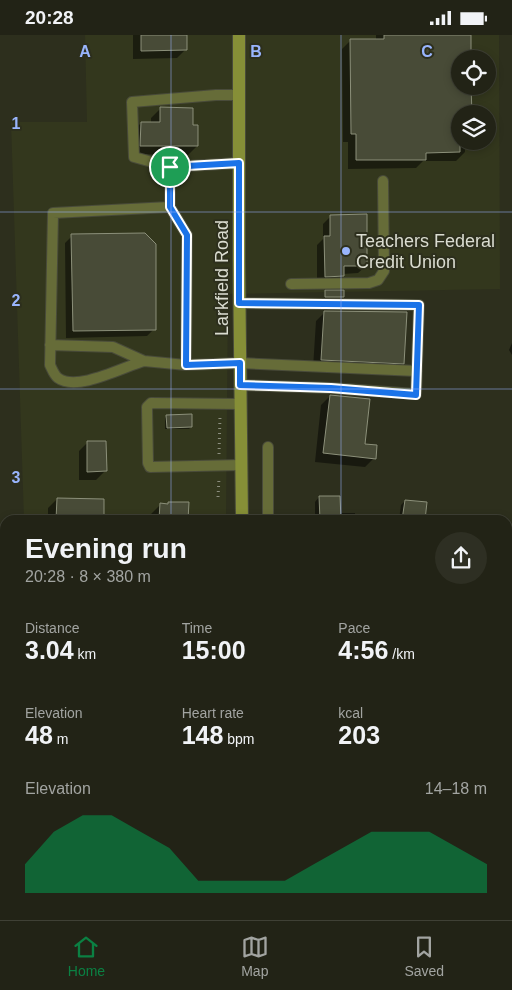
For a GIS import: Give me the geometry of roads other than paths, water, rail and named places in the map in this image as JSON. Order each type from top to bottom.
[{"type":"main road","name":"Larkfield Road","points":[[239,35],[239,303],[242,515]]},
{"type":"lane","points":[[239,95],[216,95],[132,102],[134,157],[170,167],[239,163]]},
{"type":"lane","points":[[170,167],[170,207],[187,235],[186,365]]},
{"type":"lane","points":[[291,284],[369,283],[378,280],[384,271],[383,181]]},
{"type":"lane","points":[[144,361],[86,382],[73,383],[56,377],[50,365],[53,213],[170,207]]},
{"type":"lane","points":[[239,303],[419,305],[416,395],[331,388],[240,385]]},
{"type":"lane","points":[[50,345],[113,347],[144,361],[186,365],[240,363],[417,371]]},
{"type":"lane","points":[[240,404],[151,403],[147,407],[148,463],[150,467],[241,465]]},
{"type":"lane","points":[[268,447],[268,515]]},
{"type":"place","name":"Teachers Federal Credit Union","points":[[346,251]]}]
